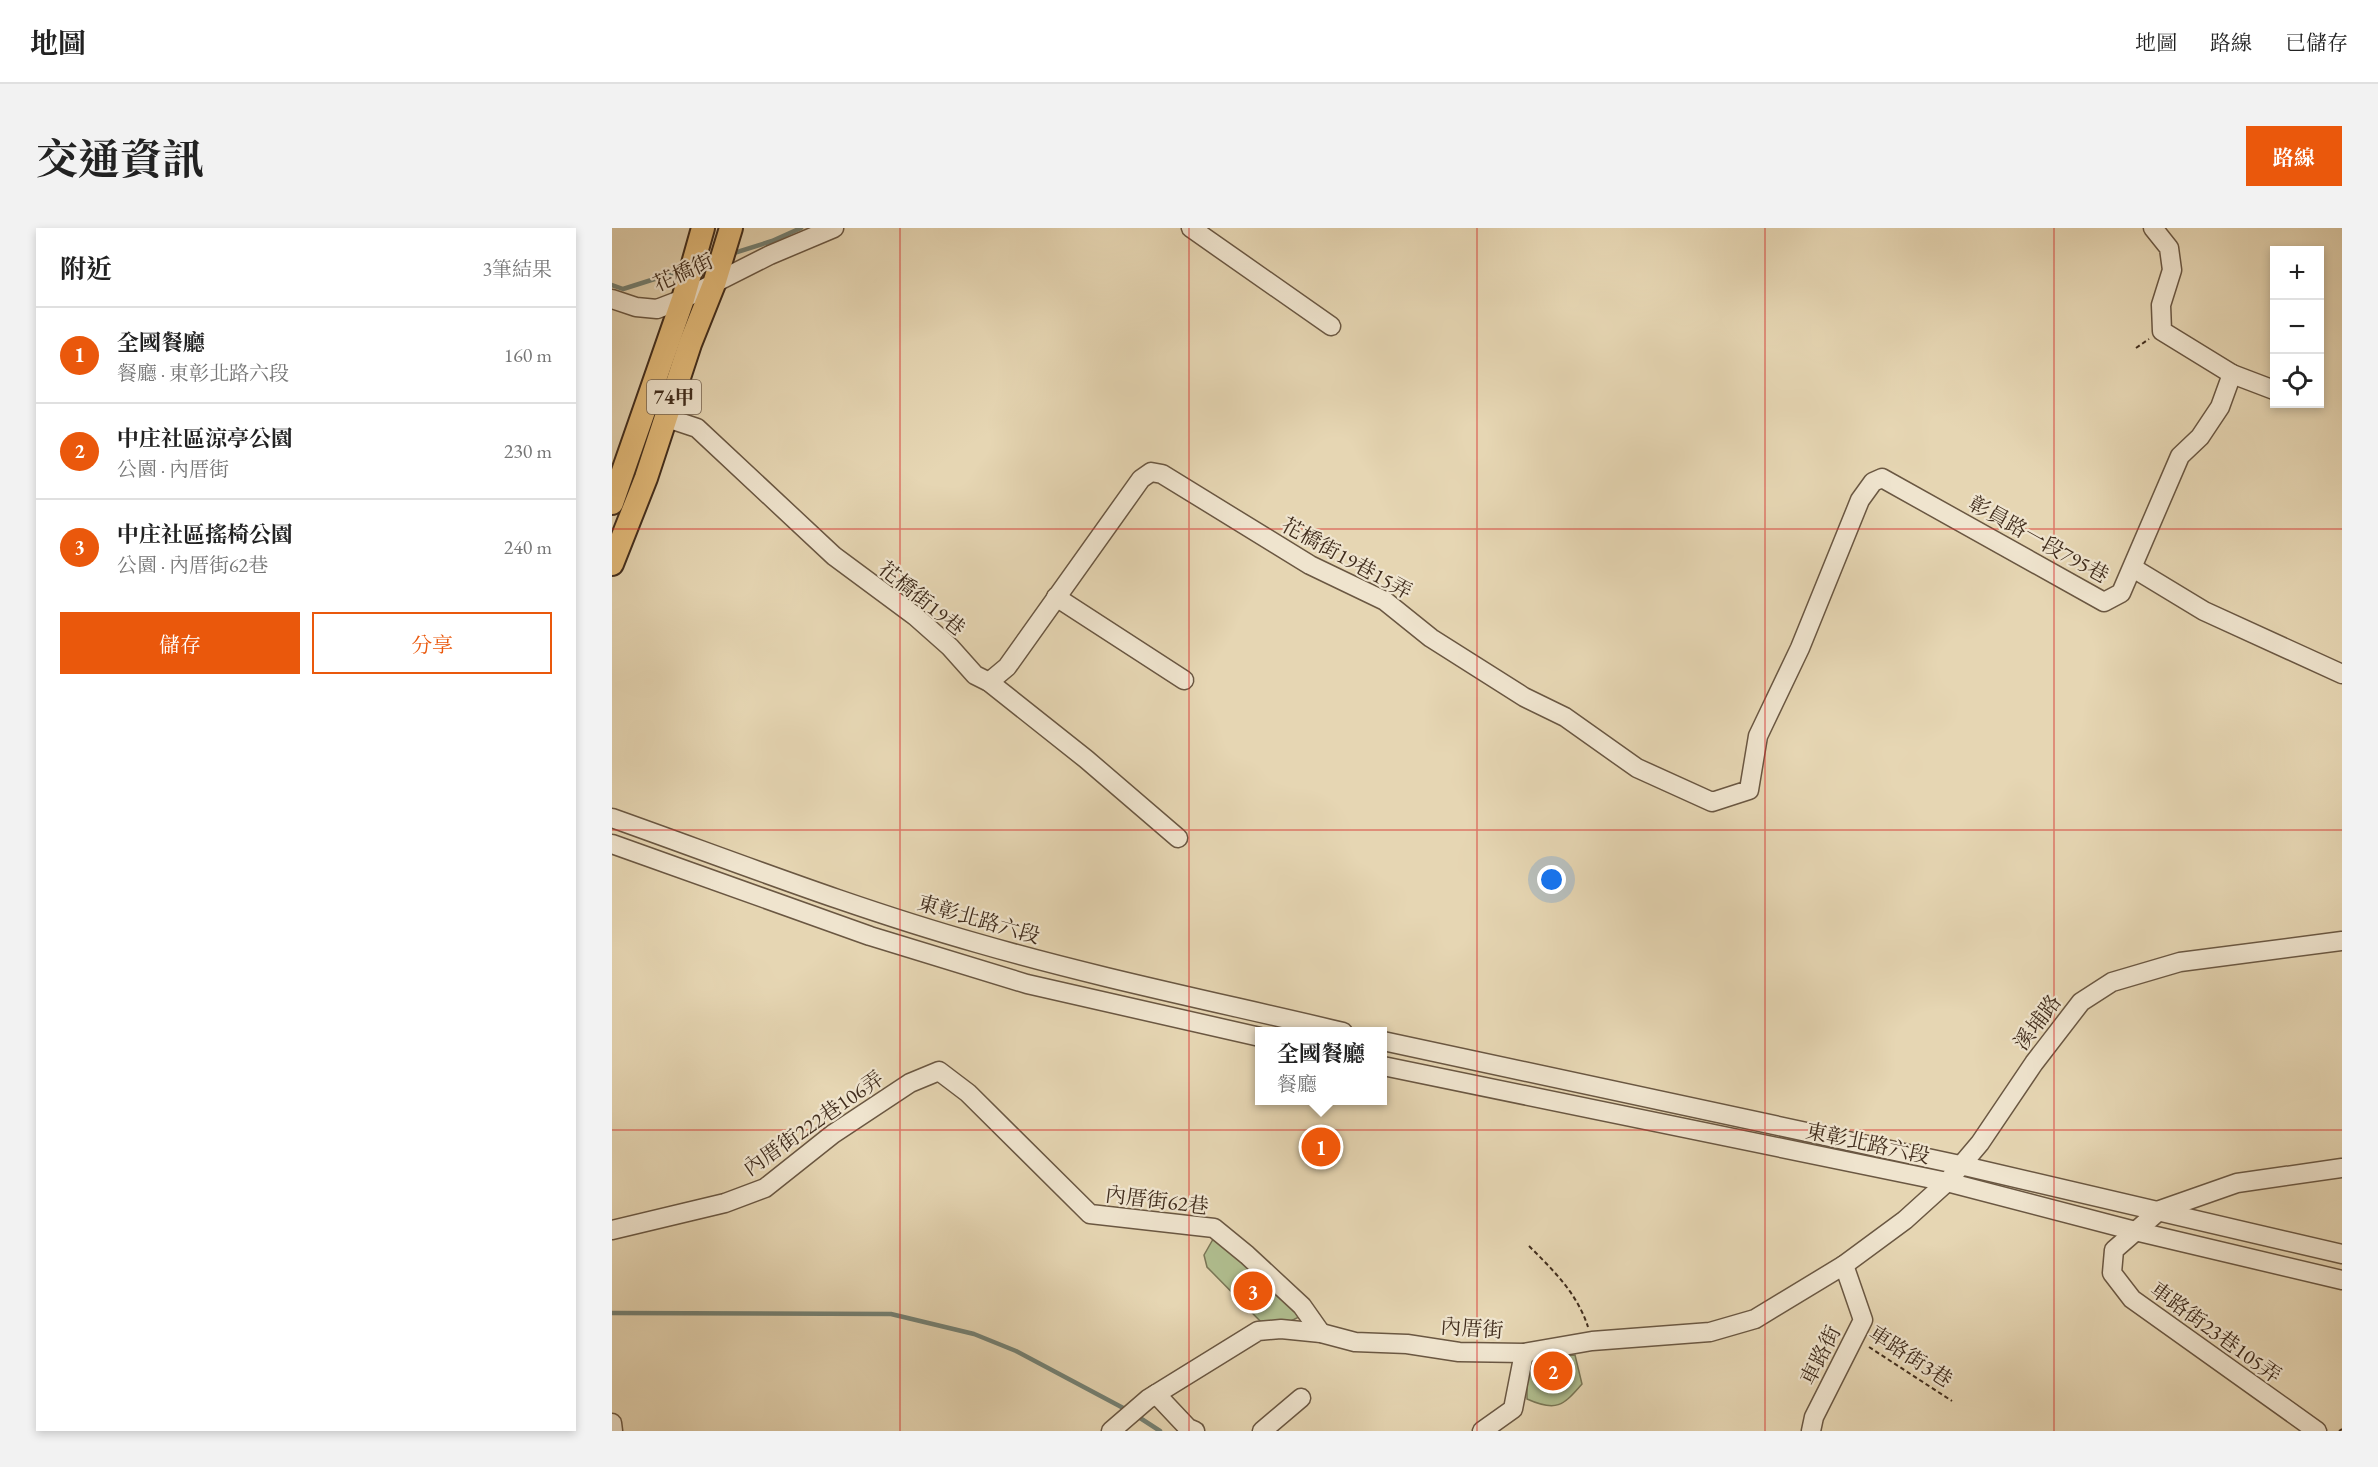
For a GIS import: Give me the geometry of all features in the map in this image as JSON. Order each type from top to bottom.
[{"type":"main road","name":"74甲","points":[[612,503],[683,299],[704,228]]},
{"type":"main road","name":"74甲","points":[[612,564],[667,418],[690,344],[714,284],[731,228]]},
{"type":"street","points":[[770,255],[806,228]]},
{"type":"street","name":"花橋街","points":[[612,300],[636,307],[657,309],[683,299],[770,255],[834,228]]},
{"type":"street","points":[[1191,228],[1331,326]]},
{"type":"street","points":[[2153,228],[2169,248],[2172,270],[2161,305],[2162,331],[2232,374],[2270,388]]},
{"type":"street","name":"彰員路一段795巷","points":[[1749,790],[1758,736],[1800,648],[1860,500],[1873,482],[1882,478],[2104,602],[2121,594],[2180,456],[2200,437],[2220,407],[2232,374]]},
{"type":"street","name":"花橋街19巷","points":[[667,418],[697,428],[834,556],[915,616],[950,647],[975,675],[989,682],[1086,759],[1178,838]]},
{"type":"street","name":"花橋街19巷15弄","points":[[989,682],[1006,667],[1141,479],[1151,472],[1162,474],[1310,565],[1385,601],[1431,638],[1524,697],[1565,717],[1636,768],[1712,802],[1749,790]]},
{"type":"street","points":[[2133,568],[2204,611],[2342,674]]},
{"type":"street","points":[[1056,597],[1184,680]]},
{"type":"street","name":"東彰北路六段","points":[[612,818],[881,913],[976,943],[1042,961],[1322,1027]]},
{"type":"street","points":[[612,844],[870,936],[1027,984],[1255,1036]]},
{"type":"street","name":"溪埔路","points":[[1844,1265],[1905,1220],[1947,1182],[1980,1143],[2034,1063],[2081,1002],[2112,982],[2180,962],[2342,941]]},
{"type":"street","name":"東彰北路六段","points":[[1387,1042],[1960,1165],[2342,1254]]},
{"type":"street","name":"東彰北路六段","points":[[1387,1067],[1947,1182],[2135,1231],[2342,1280]]},
{"type":"street","name":"內厝街222巷106弄","points":[[612,1230],[725,1203],[765,1188],[833,1134],[910,1083],[939,1071],[968,1093],[1089,1214]]},
{"type":"street","name":"車路街23巷105弄","points":[[2317,1431],[2132,1299],[2112,1272],[2114,1250],[2160,1210],[2237,1183],[2342,1168]]},
{"type":"street","name":"內厝街62巷","points":[[1089,1214],[1214,1228],[1302,1306],[1321,1333]]},
{"type":"street","name":"車路街","points":[[1811,1431],[1814,1417],[1863,1320],[1844,1265]]},
{"type":"street","name":"內厝街","points":[[1111,1431],[1156,1394],[1258,1331],[1281,1329],[1321,1333],[1355,1341],[1407,1344],[1459,1352],[1524,1353],[1592,1341],[1710,1332],[1755,1319],[1844,1265]]},
{"type":"street","points":[[1482,1431],[1513,1409],[1524,1353]]},
{"type":"street","points":[[1156,1394],[1188,1428],[1195,1431]]},
{"type":"street","points":[[1262,1431],[1301,1398]]},
{"type":"street","points":[[612,1422],[613,1431]]},
{"type":"path","points":[[1529,1246],[1569,1289],[1582,1311],[1592,1341]]},
{"type":"path","name":"車路街3巷","points":[[1854,1337],[1952,1401]]},
{"type":"green space","points":[[1216,1234],[1301,1316],[1270,1331],[1207,1267],[1204,1255]]},
{"type":"green space","points":[[1575,1355],[1582,1384],[1564,1402],[1552,1406],[1527,1399],[1527,1359]]},
{"type":"waterway","points":[[731,254],[772,241],[801,228]]},
{"type":"waterway","points":[[612,285],[623,289],[683,270]]},
{"type":"waterway","points":[[612,1313],[891,1314],[974,1334],[1016,1351],[1127,1410]]},
{"type":"waterway","points":[[1137,1416],[1160,1431]]},
{"type":"place","name":"全國餐廳","points":[[1321,1147]]},
{"type":"place","name":"中庄社區搖椅公園","points":[[1253,1291]]},
{"type":"place","name":"中庄社區涼亭公園","points":[[1553,1371]]}]
